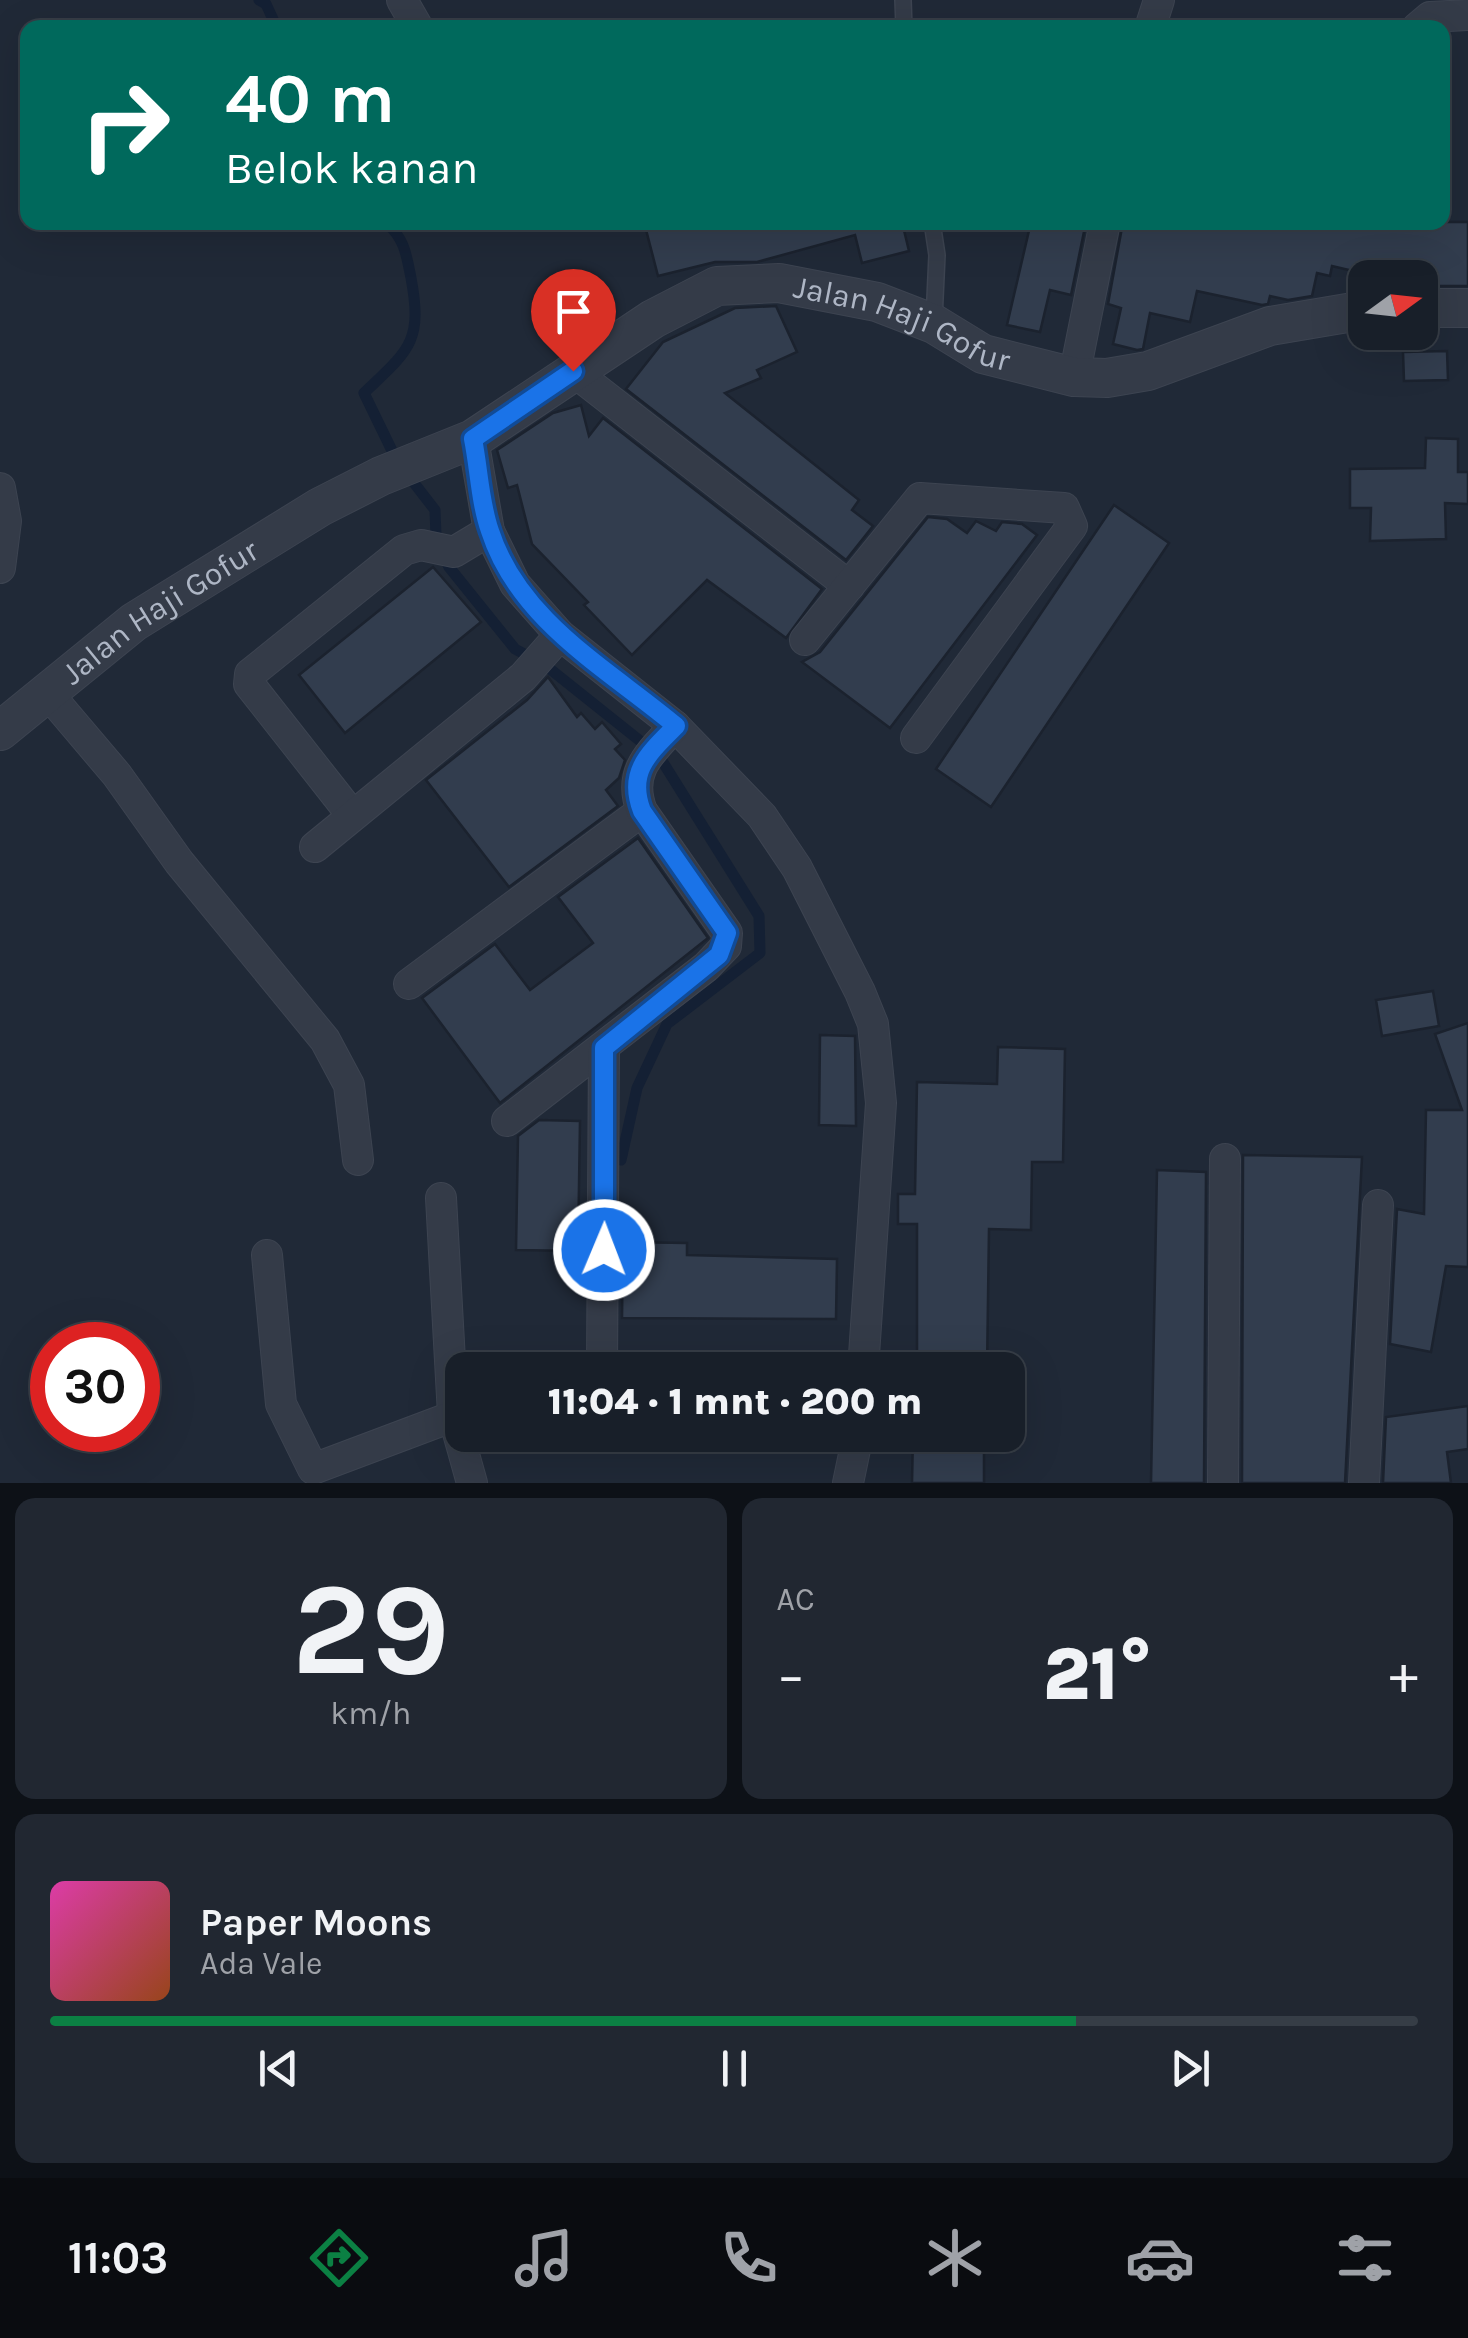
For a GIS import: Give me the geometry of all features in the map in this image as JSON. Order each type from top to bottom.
[{"type":"street","points":[[1426,20],[1430,16],[1468,15]]},
{"type":"street","points":[[1074,377],[1104,230]]},
{"type":"street","name":"Jalan Haji Gofur","points":[[3,721],[134,622],[320,507],[381,476],[473,439],[654,319],[717,286],[780,283],[877,302],[934,324],[983,354],[1074,377],[1107,378],[1148,370],[1270,326],[1348,313]]},
{"type":"street","points":[[1438,308],[1468,308]]},
{"type":"street","points":[[573,371],[849,586]]},
{"type":"street","points":[[473,439],[489,530],[548,651],[661,743],[762,816],[797,868],[873,1024],[881,1103],[864,1352]]},
{"type":"street","points":[[0,488],[6,520],[0,568]]},
{"type":"street","points":[[805,640],[920,498],[1064,508],[1071,516],[1072,526],[916,738]]},
{"type":"street","points":[[352,815],[248,678],[404,550],[421,545],[454,552],[489,530]]},
{"type":"street","points":[[315,847],[548,651]]},
{"type":"street","points":[[45,690],[118,775],[179,862],[325,1040],[349,1085],[358,1160]]},
{"type":"street","points":[[507,1121],[604,1048],[726,946],[727,933],[642,811],[633,789],[636,774],[661,743]]},
{"type":"street","points":[[410,984],[642,811]]},
{"type":"street","points":[[602,1352],[604,1048]]},
{"type":"street","points":[[1223,1483],[1225,1158]]},
{"type":"street","points":[[442,1198],[453,1352]]},
{"type":"street","points":[[1364,1483],[1378,1205]]},
{"type":"street","points":[[267,1255],[281,1404],[313,1469],[445,1419]]},
{"type":"street","points":[[466,1452],[472,1483]]},
{"type":"street","points":[[848,1483],[854,1452]]},
{"type":"lane","points":[[933,230],[937,255],[934,324]]},
{"type":"building","points":[[1450,222],[1468,222],[1468,286],[1438,286],[1438,260],[1348,260],[1348,270],[1332,266],[1330,276],[1317,273],[1312,296],[1288,300],[1270,296],[1268,304],[1262,305],[1197,291],[1190,322],[1150,313],[1143,349],[1137,350],[1113,344],[1121,308],[1108,304],[1122,230],[1450,230]]},
{"type":"building","points":[[646,230],[904,230],[909,251],[862,263],[855,235],[757,262],[715,262],[658,276]]},
{"type":"building","points":[[1029,230],[1084,230],[1071,295],[1050,290],[1040,332],[1007,325]]},
{"type":"building","points":[[776,306],[797,352],[757,370],[761,378],[725,393],[859,500],[852,510],[873,526],[846,560],[626,389],[663,342],[735,308]]},
{"type":"building","points":[[1447,351],[1448,380],[1404,381],[1403,352]]},
{"type":"building","points":[[581,405],[589,436],[603,418],[822,589],[786,638],[707,580],[632,655],[584,605],[588,602],[532,544],[517,485],[508,488],[497,450],[553,413]]},
{"type":"building","points":[[1426,438],[1458,439],[1458,472],[1468,472],[1468,504],[1445,503],[1446,539],[1370,541],[1371,508],[1350,508],[1350,469],[1425,468]]},
{"type":"building","points":[[1114,505],[1169,543],[991,807],[936,769]]},
{"type":"building","points":[[928,517],[947,519],[967,533],[976,521],[996,531],[1002,522],[1022,524],[1037,535],[890,728],[802,662],[820,652]]},
{"type":"building","points":[[433,567],[481,622],[345,733],[299,675]]},
{"type":"building","points":[[548,677],[577,717],[581,713],[595,729],[602,722],[621,744],[615,749],[625,760],[619,778],[606,790],[618,806],[509,887],[426,780],[527,700]]},
{"type":"building","points":[[638,838],[708,938],[500,1103],[422,998],[495,944],[530,990],[593,943],[558,897]]},
{"type":"building","points":[[1433,991],[1439,1026],[1382,1036],[1376,1000]]},
{"type":"building","points":[[1468,1023],[1468,1267],[1446,1266],[1431,1352],[1390,1344],[1397,1209],[1424,1214],[1426,1110],[1462,1110],[1435,1034]]},
{"type":"building","points":[[820,1035],[855,1036],[856,1126],[819,1125]]},
{"type":"building","points":[[998,1047],[1065,1049],[1063,1162],[1032,1162],[1031,1230],[989,1229],[987,1352],[917,1352],[917,1224],[898,1224],[898,1194],[915,1194],[917,1082],[997,1084]]},
{"type":"building","points":[[539,1120],[580,1121],[578,1251],[516,1250],[518,1136]]},
{"type":"building","points":[[1243,1155],[1362,1157],[1345,1483],[1242,1483]]},
{"type":"building","points":[[1157,1170],[1206,1172],[1204,1483],[1151,1483]]},
{"type":"building","points":[[623,1242],[687,1243],[687,1255],[837,1259],[836,1319],[622,1318]]},
{"type":"building","points":[[1468,1406],[1468,1449],[1447,1452],[1451,1483],[1383,1483],[1386,1417]]},
{"type":"building","points":[[913,1452],[984,1452],[984,1483],[912,1483]]},
{"type":"waterway","points":[[259,0],[266,4],[273,20]]},
{"type":"waterway","points":[[393,230],[406,254],[414,300],[413,331],[402,355],[364,393],[397,461],[435,510],[436,536],[449,567],[515,649],[545,665],[659,756],[759,916],[760,953],[667,1024],[637,1088],[621,1160]]},
{"type":"route","points":[[573,371],[473,439],[489,530],[515,584],[560,635],[676,726],[636,774],[633,789],[642,811],[727,933],[726,946],[719,955],[604,1048],[604,1250]]}]
